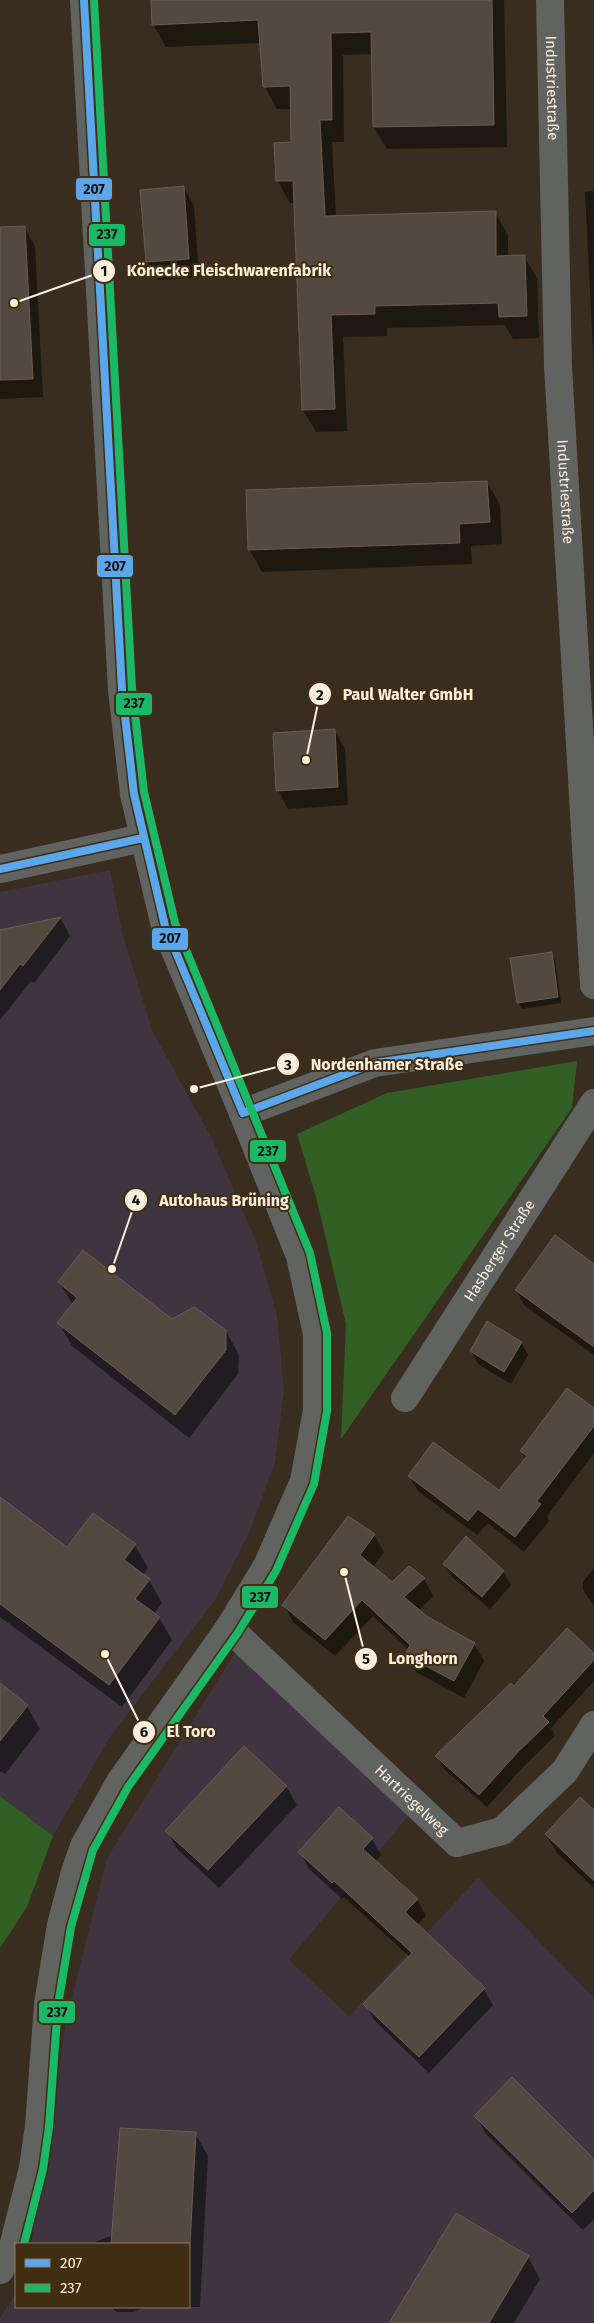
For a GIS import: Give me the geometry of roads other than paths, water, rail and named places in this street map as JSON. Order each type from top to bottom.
[{"type":"street","points":[[0,2270],[13,2247],[33,2168],[39,2126],[48,2004],[61,1925],[81,1854],[120,1782],[229,1628],[267,1566],[304,1481],[317,1410],[317,1334],[300,1256],[165,926],[134,794],[122,690],[84,0]]},
{"type":"street","name":"Industriestraße","points":[[550,0],[558,366],[594,984]]},
{"type":"street","points":[[0,869],[143,838]]},
{"type":"street","points":[[243,1113],[375,1063],[594,1031]]},
{"type":"street","name":"Hasberger Straße","points":[[405,1398],[594,1103]]},
{"type":"street","name":"Hartriegelweg","points":[[229,1628],[457,1843],[502,1831],[565,1771],[594,1725]]},
{"type":"place","name":"Könecke Fleischwarenfabrik","points":[[14,303]]},
{"type":"place","name":"Paul Walter GmbH","points":[[306,760]]},
{"type":"place","name":"Nordenhamer Straße","points":[[194,1089]]},
{"type":"place","name":"Autohaus Brüning","points":[[112,1269]]},
{"type":"place","name":"Longhorn","points":[[344,1572]]},
{"type":"place","name":"El Toro","points":[[105,1654]]}]
